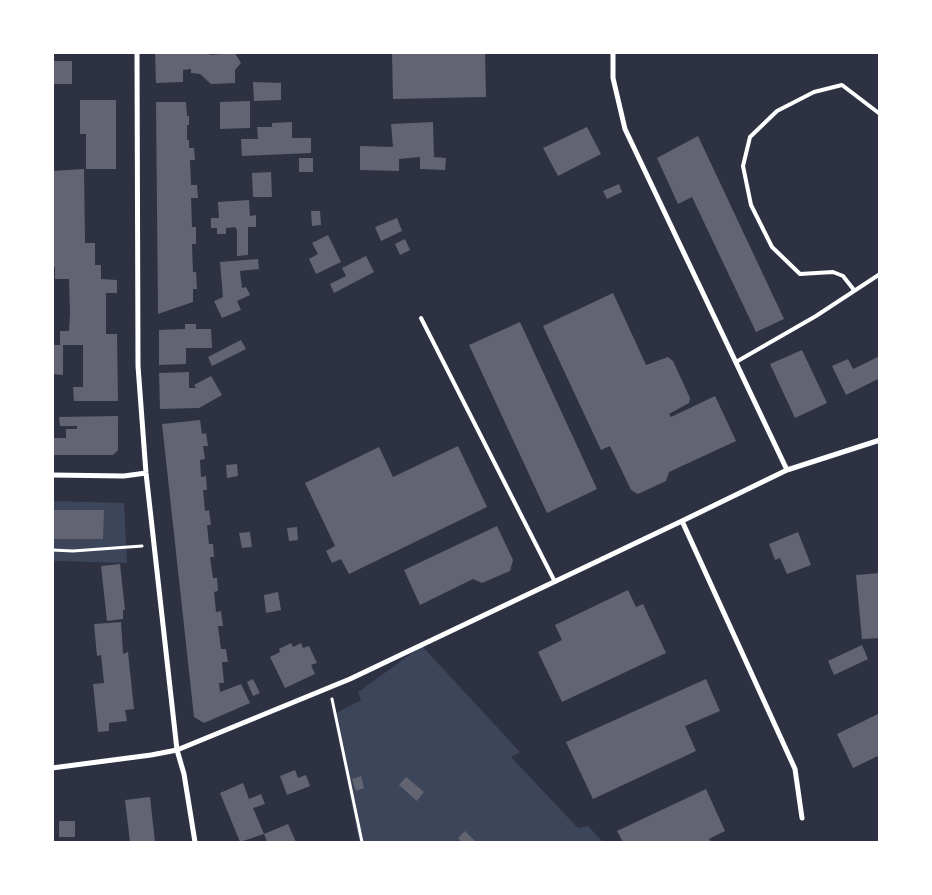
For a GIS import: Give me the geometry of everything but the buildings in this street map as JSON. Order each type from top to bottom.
[{"type":"street","points":[[137,52],[138,366],[146,473],[177,750],[184,774],[195,842]]},
{"type":"street","points":[[613,52],[613,78],[625,129],[786,470]]},
{"type":"street","points":[[52,768],[177,750],[373,669],[786,470],[880,440]]},
{"type":"street","points":[[52,475],[124,476],[146,473]]},
{"type":"street","points":[[682,521],[795,769],[802,818]]},
{"type":"lane","points":[[854,290],[843,276],[833,272],[800,274],[772,247],[751,205],[742,166],[750,137],[777,111],[814,92],[842,85],[880,114]]},
{"type":"lane","points":[[736,362],[816,316],[880,274]]},
{"type":"lane","points":[[421,318],[555,582]]},
{"type":"path","points":[[52,550],[72,551],[155,545]]},
{"type":"path","points":[[330,687],[362,842]]},
{"type":"shaded area","points":[[53,501],[124,503],[127,563],[53,561]]},
{"type":"shaded area","points":[[422,646],[520,752],[511,757],[578,828],[588,826],[603,842],[359,842],[334,714],[361,700],[358,692]]}]
